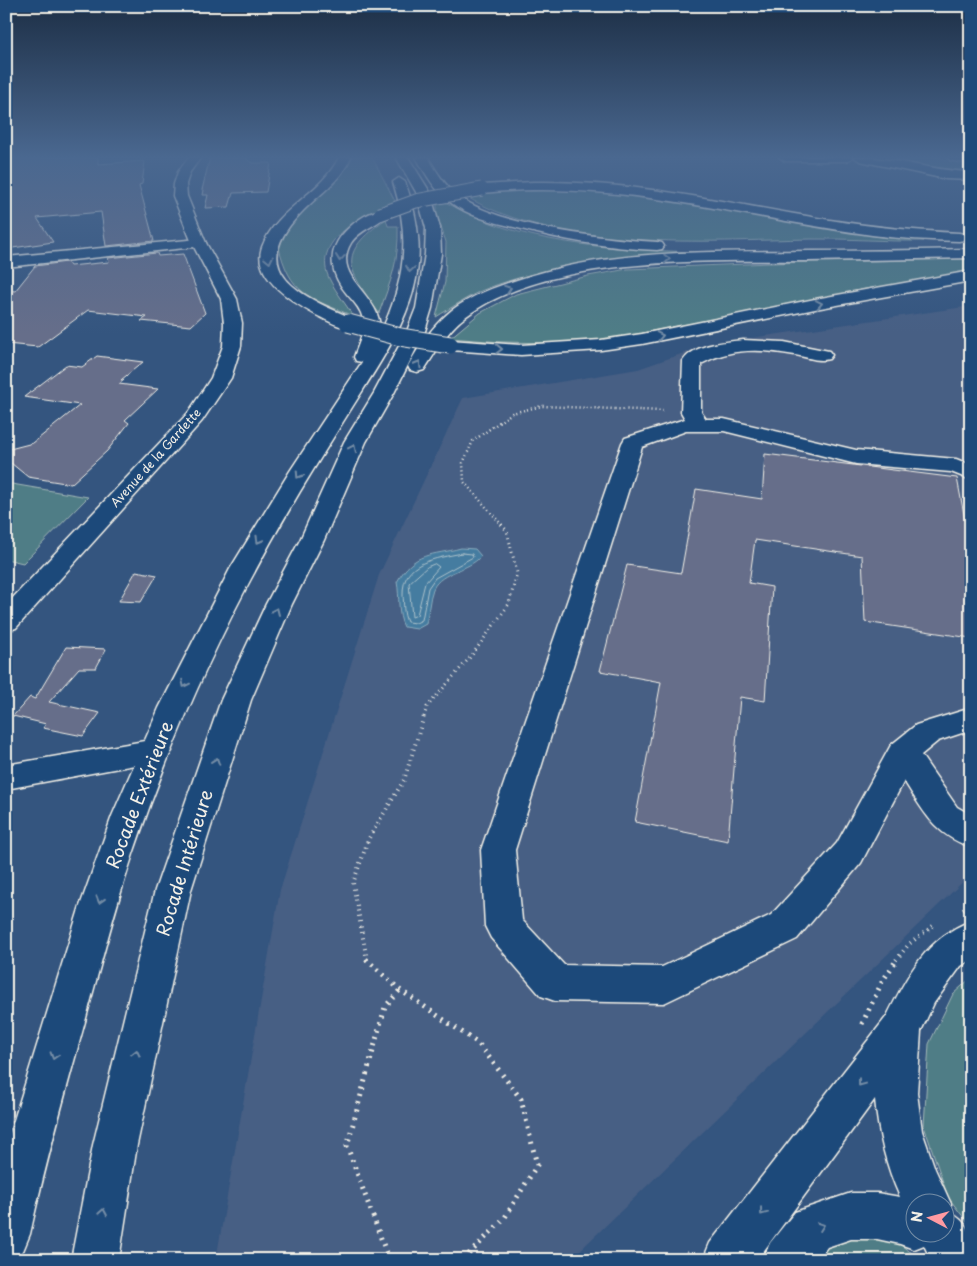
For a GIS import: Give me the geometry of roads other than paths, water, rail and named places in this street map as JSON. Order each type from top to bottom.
[{"type":"main road","name":"Avenue de la Gardette","points":[[6,622],[195,417],[221,378],[232,346],[233,323],[229,299],[199,242],[188,216]]},
{"type":"main road","points":[[291,216],[278,228],[267,250],[269,264],[276,278],[292,295],[314,308],[348,323],[390,335],[450,345],[521,350],[601,345],[652,338],[815,304],[971,276]]},
{"type":"main road","points":[[353,390],[372,322],[370,314],[347,283],[339,268],[339,256],[341,246],[348,235],[364,222],[376,216]]},
{"type":"main road","name":"Rocade Extérieure","points":[[6,1234],[24,1157],[104,889],[156,751],[178,699],[208,637],[258,542],[393,326],[407,284],[412,254],[411,216]]},
{"type":"main road","points":[[312,540],[355,442],[384,393],[416,331],[424,308],[433,254],[433,228],[430,216]]},
{"type":"main road","points":[[490,216],[575,237],[641,246],[739,249],[971,245]]},
{"type":"main road","points":[[782,216],[896,234],[971,238]]},
{"type":"main road","points":[[6,262],[199,242]]},
{"type":"main road","points":[[312,540],[376,446],[418,364],[438,333],[464,309],[496,293],[557,274],[612,264],[643,261],[742,256],[971,253]]},
{"type":"main road","points":[[696,419],[692,361],[715,349],[740,346],[795,348],[823,355]]},
{"type":"main road","points":[[971,474],[956,466],[856,457],[696,419],[633,443],[498,850],[504,926],[555,983],[664,985],[784,927],[850,852],[902,753],[927,732],[971,720]]},
{"type":"main road","name":"Rocade Intérieure","points":[[95,1260],[115,1146],[172,890],[236,700],[312,540]]},
{"type":"main road","points":[[6,777],[156,751]]},
{"type":"main road","points":[[902,753],[945,816],[971,833]]},
{"type":"main road","points":[[728,1260],[901,1030],[920,990],[948,954],[971,938]]},
{"type":"main road","points":[[901,1030],[896,1093],[900,1131],[915,1178],[923,1194]]},
{"type":"main road","points":[[787,1260],[812,1229],[850,1216],[877,1216],[904,1221]]},
{"type":"water","points":[[461,548],[475,549],[481,556],[470,565],[442,578],[437,583],[433,589],[426,624],[417,629],[404,627],[397,582],[403,572],[424,556]]}]
